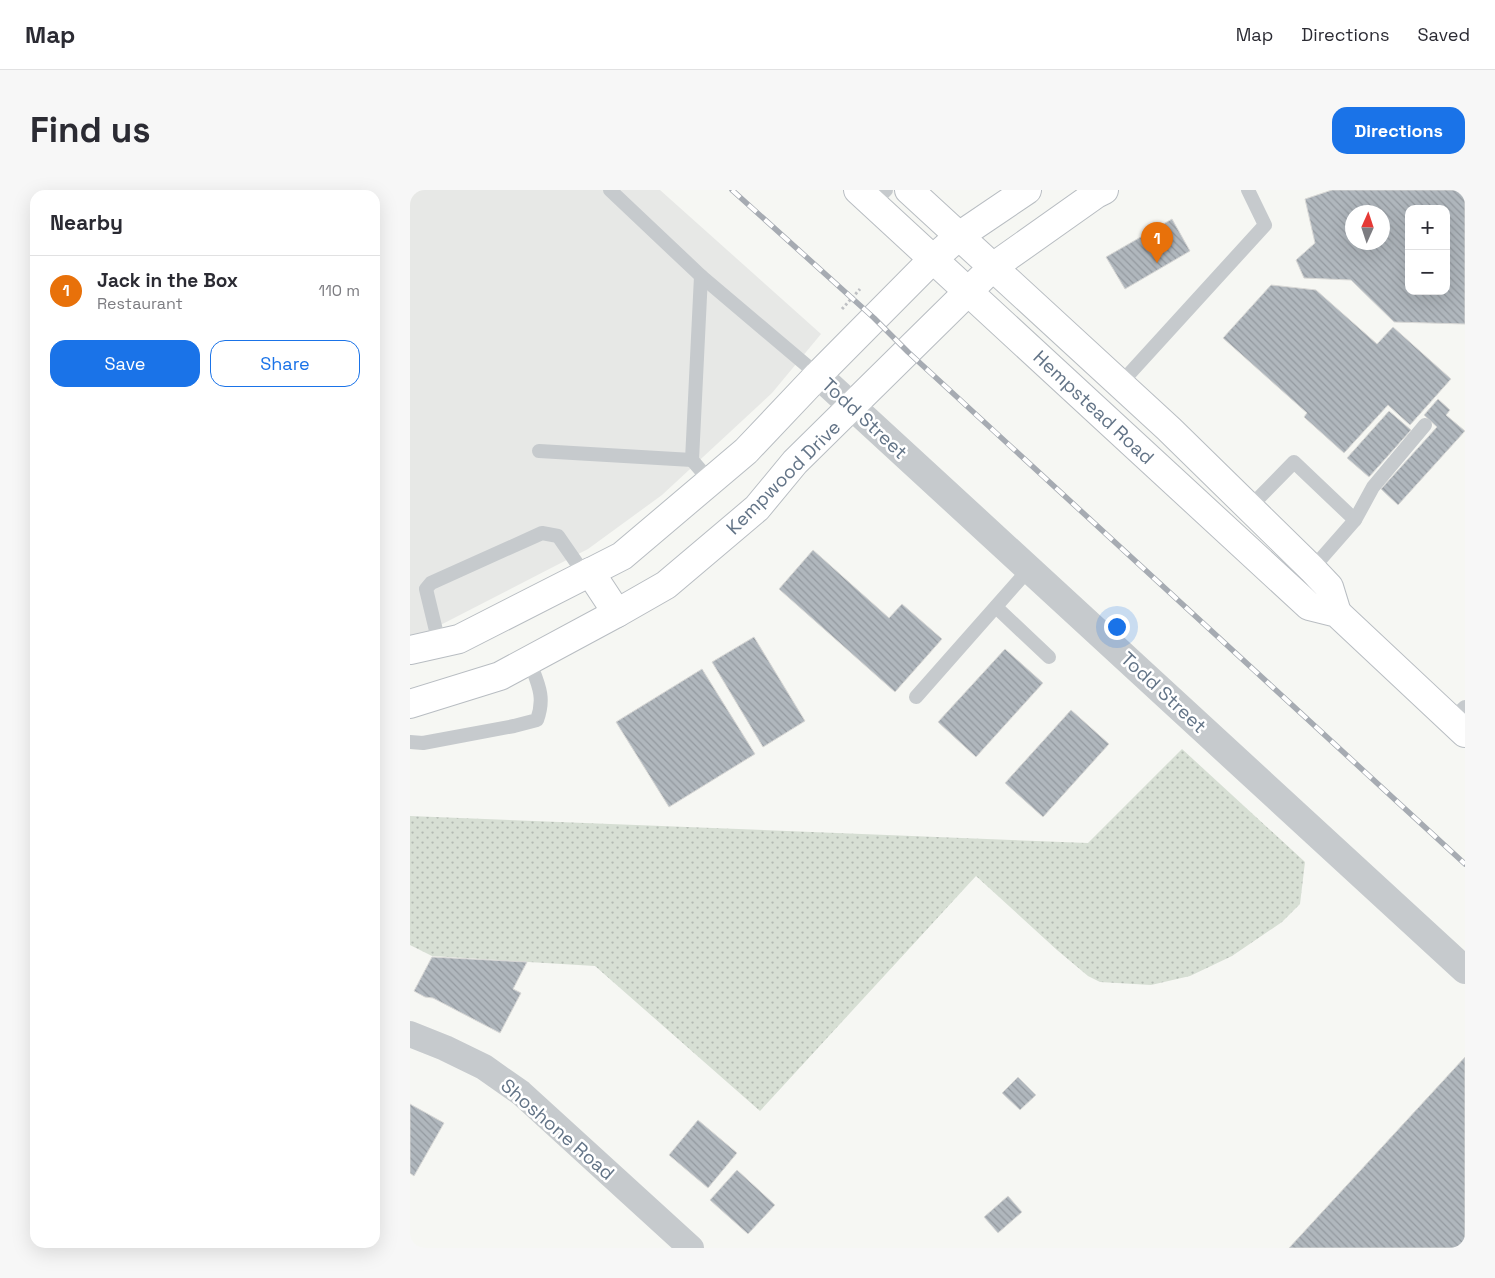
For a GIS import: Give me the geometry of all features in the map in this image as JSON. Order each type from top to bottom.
[{"type":"main road","name":"Hempstead Road","points":[[909,190],[1169,429],[1312,569],[1329,587],[1337,613]]},
{"type":"main road","points":[[410,650],[459,638],[622,556],[746,451],[818,374],[933,259],[959,236],[1027,190]]},
{"type":"main road","name":"Kempwood Drive","points":[[410,704],[500,676],[666,585],[757,508],[796,462],[993,267],[1104,190]]},
{"type":"main road","name":"Hempstead Road","points":[[872,194],[933,259],[1309,606],[1337,613],[1460,720]]},
{"type":"main road","points":[[588,574],[617,613]]},
{"type":"street","name":"Todd Street","points":[[818,374],[1465,970]]},
{"type":"street","name":"Shoshone Road","points":[[410,1034],[445,1048],[484,1068],[521,1093],[691,1248]]},
{"type":"lane","points":[[610,190],[701,276],[818,374]]},
{"type":"lane","points":[[1120,384],[1265,225],[1248,190]]},
{"type":"lane","points":[[701,276],[692,460],[710,481]]},
{"type":"lane","points":[[1312,569],[1355,520],[1373,487],[1425,425]]},
{"type":"lane","points":[[539,451],[692,460]]},
{"type":"lane","points":[[1248,508],[1294,462],[1355,520]]},
{"type":"lane","points":[[439,643],[426,590],[430,583],[542,533],[558,536],[588,574]]},
{"type":"lane","points":[[916,697],[1029,569]]},
{"type":"lane","points":[[996,607],[1049,658]]},
{"type":"lane","points":[[410,742],[423,742],[514,726],[537,720],[540,710],[541,692],[529,660]]},
{"type":"path","points":[[842,309],[860,289]]},
{"type":"shaded area","points":[[410,190],[660,190],[821,334],[772,393],[662,495],[588,549],[421,635],[410,638]]},
{"type":"shaded area","points":[[1182,749],[1305,862],[1300,904],[1282,922],[1232,956],[1190,976],[1151,985],[1100,982],[1088,976],[1057,950],[976,876],[760,1111],[595,966],[432,956],[410,945],[410,816],[1088,843]]},
{"type":"building","points":[[1332,190],[1465,190],[1465,324],[1394,322],[1351,280],[1304,278],[1296,260],[1315,243],[1305,199]]},
{"type":"building","points":[[1172,219],[1190,251],[1125,289],[1106,257]]},
{"type":"building","points":[[1271,285],[1316,290],[1377,344],[1393,327],[1451,379],[1410,425],[1388,405],[1344,453],[1304,417],[1307,413],[1223,338]]},
{"type":"building","points":[[1438,399],[1450,410],[1446,415],[1465,431],[1398,505],[1381,489],[1437,427],[1424,415]]},
{"type":"building","points":[[1389,411],[1411,430],[1369,477],[1347,458]]},
{"type":"building","points":[[813,550],[889,618],[902,604],[942,639],[895,692],[779,589]]},
{"type":"building","points":[[754,637],[805,721],[763,747],[712,662]]},
{"type":"building","points":[[1005,649],[1043,683],[976,757],[938,722]]},
{"type":"building","points":[[702,669],[755,754],[669,807],[616,722]]},
{"type":"building","points":[[1071,710],[1109,744],[1043,817],[1005,783]]},
{"type":"building","points":[[432,957],[527,962],[513,989],[521,993],[500,1033],[433,998],[425,997],[414,991]]},
{"type":"building","points":[[1465,1057],[1465,1248],[1289,1248]]},
{"type":"building","points":[[1018,1077],[1036,1095],[1020,1110],[1002,1093]]},
{"type":"building","points":[[410,1104],[444,1123],[414,1176],[410,1173]]},
{"type":"building","points":[[698,1120],[737,1153],[708,1188],[669,1155]]},
{"type":"building","points":[[737,1170],[775,1205],[748,1234],[710,1200]]},
{"type":"building","points":[[1008,1196],[1022,1212],[998,1233],[984,1217]]},
{"type":"railway","points":[[732,190],[874,318],[908,352],[1465,864]]},
{"type":"place","name":"Jack in the Box","points":[[1157,263]]}]
